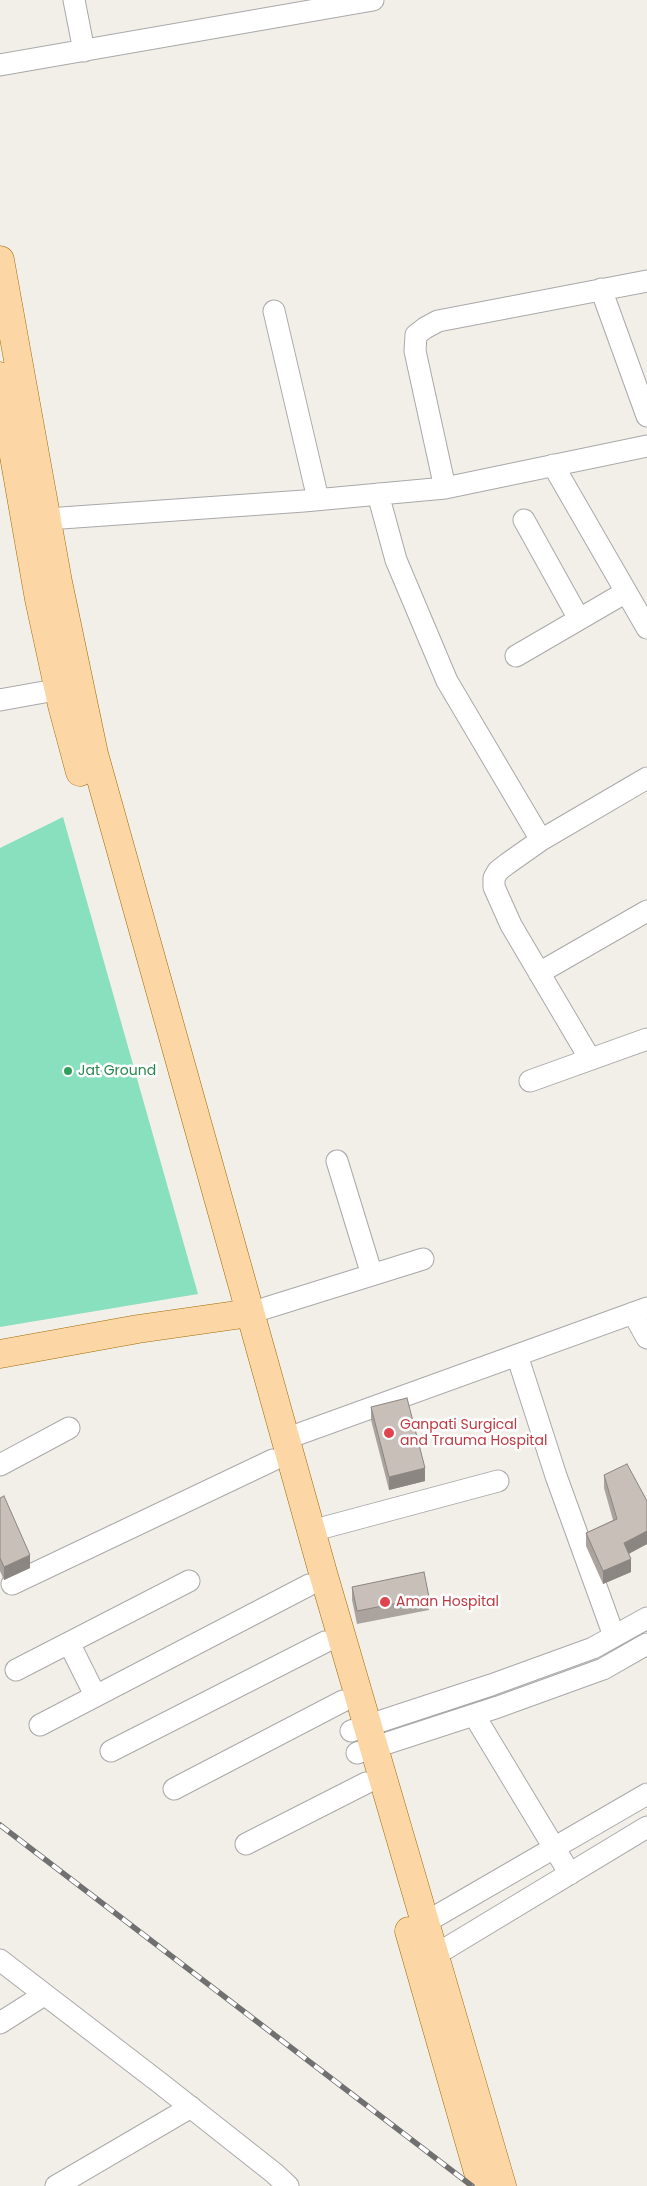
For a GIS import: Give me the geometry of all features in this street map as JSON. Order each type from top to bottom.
[{"type":"main road","points":[[0,260],[36,520],[69,687],[94,754],[180,1099],[279,1450],[309,1585],[343,1701],[363,1739],[366,1783],[417,1927]]},
{"type":"main road","points":[[0,376],[6,442],[36,520]]},
{"type":"main road","points":[[0,1354],[138,1329],[241,1315]]},
{"type":"main road","points":[[279,1450],[311,1531],[363,1739],[417,1927],[502,2186]]},
{"type":"main road","points":[[427,1960],[482,2186]]},
{"type":"street","points":[[74,0],[84,51]]},
{"type":"street","points":[[0,65],[373,0]]},
{"type":"street","points":[[445,488],[415,351],[416,335],[438,321],[647,281]]},
{"type":"street","points":[[601,289],[647,416]]},
{"type":"street","points":[[274,311],[318,500]]},
{"type":"street","points":[[36,520],[318,500],[445,488],[647,446]]},
{"type":"street","points":[[553,465],[647,628]]},
{"type":"street","points":[[378,494],[396,560],[447,681],[541,840]]},
{"type":"street","points":[[524,520],[578,619]]},
{"type":"street","points":[[516,656],[626,592]]},
{"type":"street","points":[[0,700],[69,687]]},
{"type":"street","points":[[590,1059],[511,925],[494,887],[494,878],[507,864],[541,840],[647,778]]},
{"type":"street","points":[[539,973],[647,912]]},
{"type":"street","points":[[530,1081],[647,1039]]},
{"type":"street","points":[[336,1161],[372,1275]]},
{"type":"street","points":[[241,1315],[423,1259]]},
{"type":"street","points":[[12,1584],[279,1450],[517,1355],[640,1310],[647,1338]]},
{"type":"street","points":[[517,1355],[556,1476],[614,1636]]},
{"type":"street","points":[[0,1465],[69,1428]]},
{"type":"street","points":[[311,1531],[498,1481]]},
{"type":"street","points":[[16,1670],[190,1580]]},
{"type":"street","points":[[40,1725],[309,1585]]},
{"type":"street","points":[[363,1739],[491,1685],[584,1651],[647,1618]]},
{"type":"street","points":[[110,1751],[325,1642]]},
{"type":"street","points":[[69,1643],[95,1696]]},
{"type":"street","points":[[363,1739],[474,1714],[603,1669],[647,1644]]},
{"type":"street","points":[[174,1789],[343,1701]]},
{"type":"street","points":[[474,1714],[570,1874]]},
{"type":"street","points":[[246,1844],[366,1783]]},
{"type":"street","points":[[417,1927],[647,1794]]},
{"type":"street","points":[[427,1960],[647,1827]]},
{"type":"street","points":[[0,1960],[191,2107],[288,2186]]},
{"type":"street","points":[[0,2023],[44,1995]]},
{"type":"street","points":[[56,2186],[191,2107]]},
{"type":"green space","name":"Jat Ground","points":[[63,817],[198,1294],[0,1327],[0,848]]},
{"type":"building","points":[[407,1398],[425,1468],[389,1477],[371,1407]]},
{"type":"building","points":[[627,1464],[647,1501],[647,1531],[624,1543],[631,1559],[603,1571],[586,1533],[617,1519],[604,1475]]},
{"type":"building","points":[[4,1496],[30,1555],[4,1567],[0,1558],[0,1498]]},
{"type":"building","points":[[424,1572],[429,1597],[357,1611],[352,1587]]},
{"type":"railway","points":[[0,1825],[472,2186]]},
{"type":"place","name":"Jat Ground","points":[[68,1071]]},
{"type":"place","name":"Ganpati Surgical and Trauma Hospital","points":[[389,1433]]},
{"type":"place","name":"Aman Hospital","points":[[385,1602]]}]
